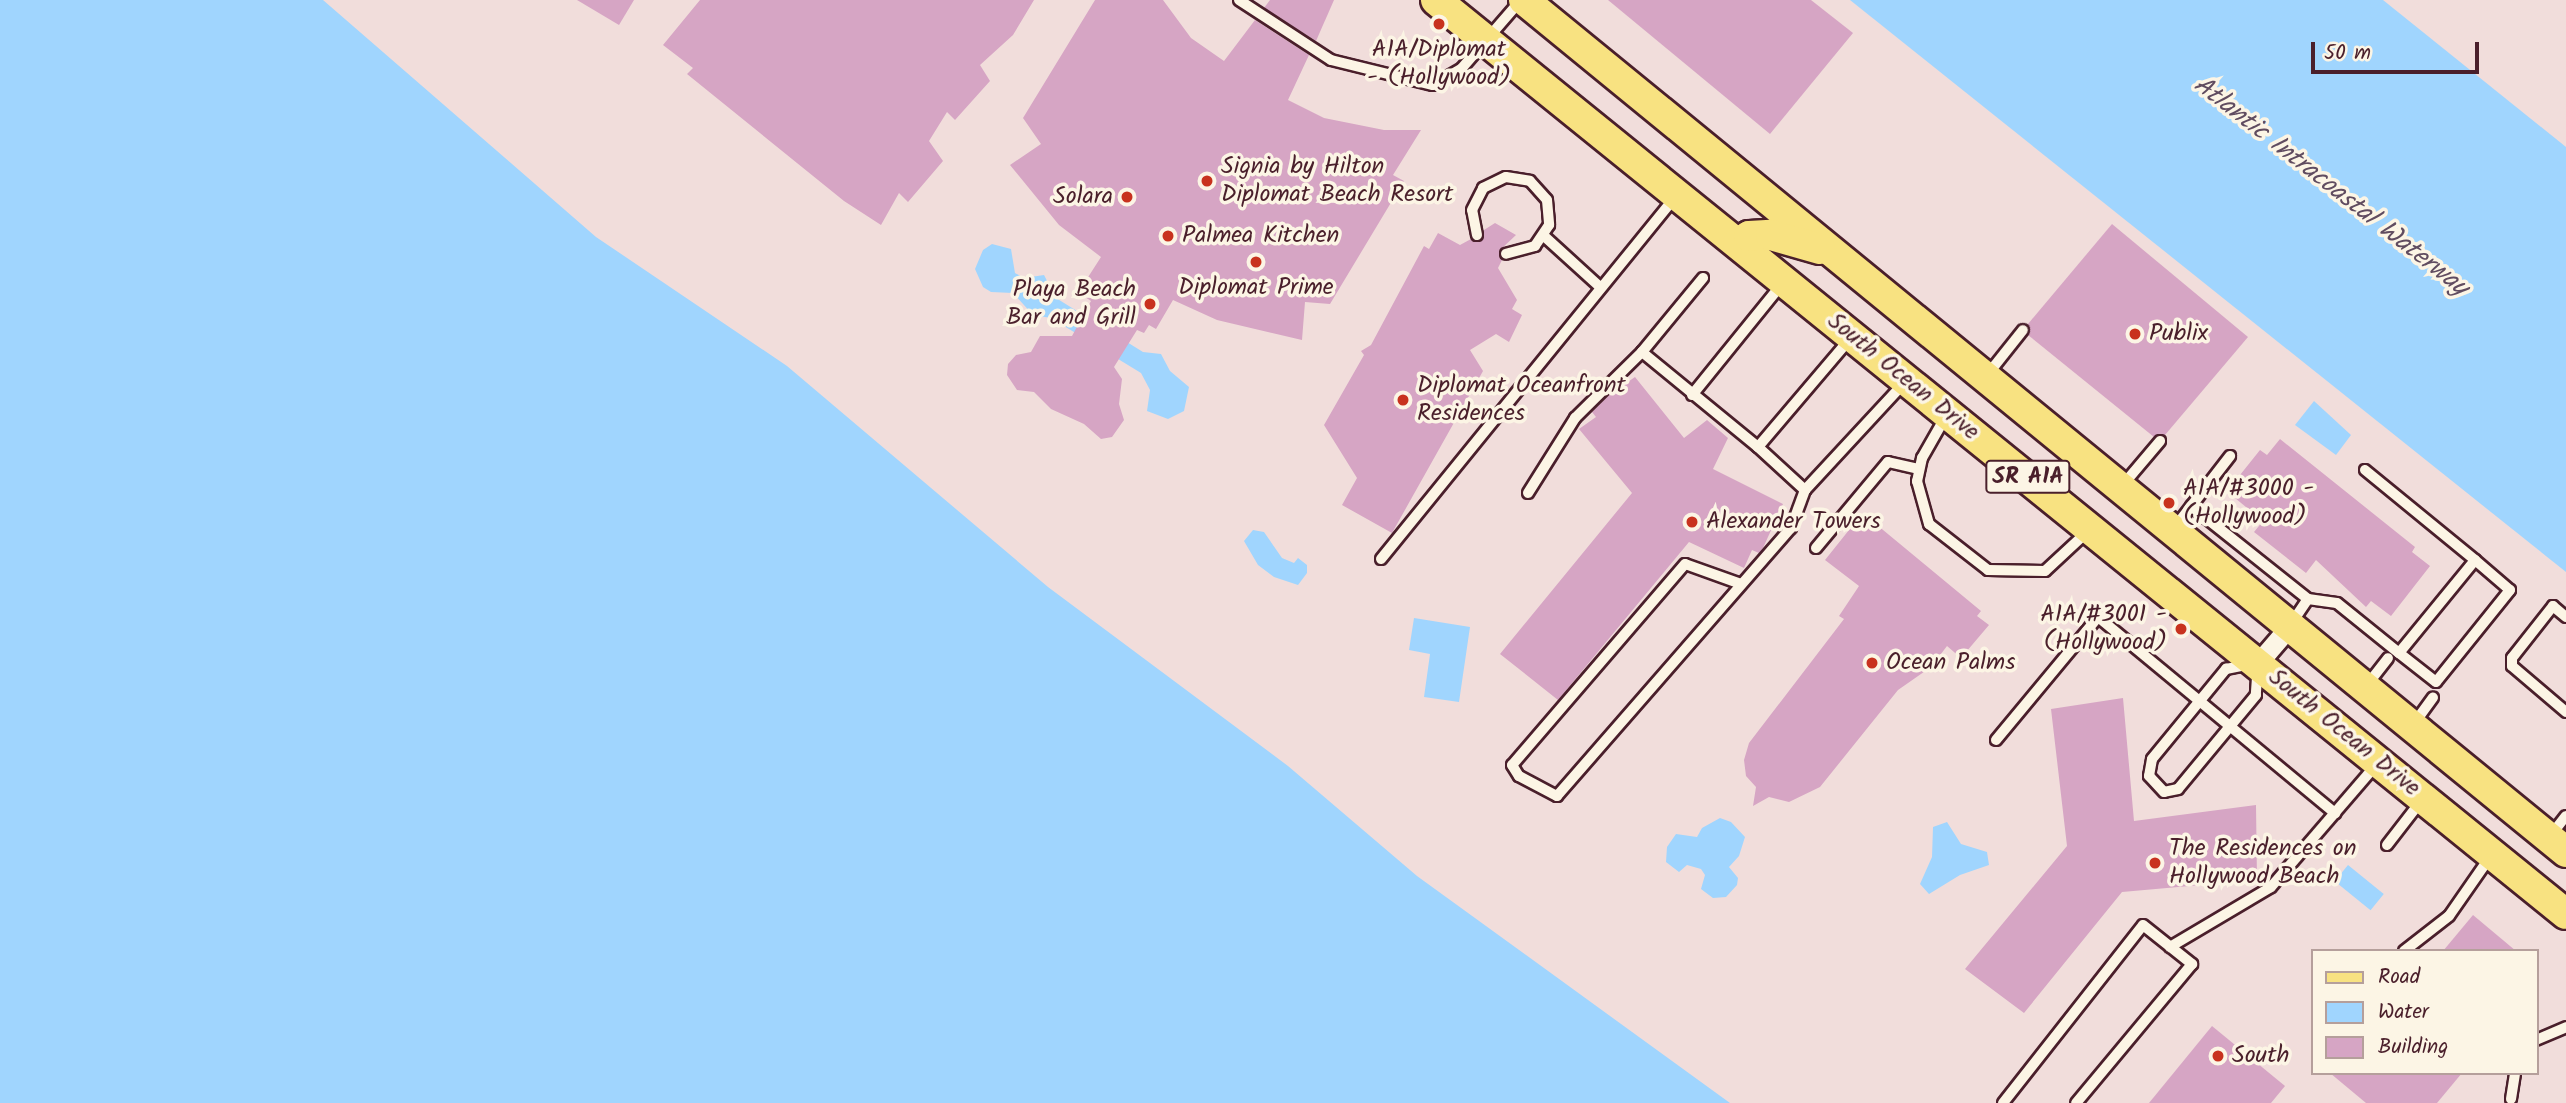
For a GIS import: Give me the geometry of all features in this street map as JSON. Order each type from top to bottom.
[{"type":"main road","name":"South Ocean Drive","points":[[1436,0],[2566,914]]},
{"type":"main road","name":"South Ocean Drive","points":[[1522,0],[2364,688],[2560,836]]},
{"type":"main road","points":[[1738,243],[1749,236],[1771,234],[1834,254]]},
{"type":"street","points":[[2258,663],[2289,626]]},
{"type":"lane","points":[[1239,0],[1331,60],[1391,78],[1433,85],[1462,68],[1489,42],[1522,0]]},
{"type":"lane","points":[[1477,235],[1472,210],[1476,198],[1494,180],[1518,177],[1540,189],[1547,200],[1549,225],[1544,236],[1524,253],[1506,254]]},
{"type":"lane","points":[[1381,559],[1678,194]]},
{"type":"lane","points":[[1544,236],[1600,287]]},
{"type":"lane","points":[[1528,494],[1575,418],[1642,352],[1703,278]]},
{"type":"lane","points":[[1692,395],[1784,281]]},
{"type":"lane","points":[[1985,378],[2022,330]]},
{"type":"lane","points":[[1758,447],[1853,336]]},
{"type":"lane","points":[[1642,352],[1758,447],[1805,490]]},
{"type":"lane","points":[[1741,584],[1685,564],[1512,765],[1519,776],[1558,796],[1791,528],[1805,490],[1907,380]]},
{"type":"lane","points":[[1948,413],[1919,469],[1917,481],[1929,524],[1988,570],[2045,571],[2091,529]]},
{"type":"lane","points":[[2120,489],[2160,441]]},
{"type":"lane","points":[[2172,531],[2230,456]]},
{"type":"lane","points":[[1816,548],[1888,462],[1919,469]]},
{"type":"lane","points":[[2191,506],[2308,599],[2337,603],[2436,682],[2510,590],[2365,470]]},
{"type":"lane","points":[[2399,653],[2475,560]]},
{"type":"lane","points":[[2289,626],[2308,599]]},
{"type":"lane","points":[[2566,617],[2553,606],[2512,658],[2512,666],[2566,712]]},
{"type":"lane","points":[[1996,740],[2098,617],[2335,813]]},
{"type":"lane","points":[[2364,688],[2388,658]]},
{"type":"lane","points":[[2258,663],[2257,694],[2178,789],[2164,792],[2149,776],[2152,759],[2226,669],[2258,663]]},
{"type":"lane","points":[[2412,726],[2433,697]]},
{"type":"lane","points":[[2170,947],[2271,887],[2379,762]]},
{"type":"lane","points":[[2387,845],[2423,797]]},
{"type":"lane","points":[[2407,949],[2449,916],[2492,854]]},
{"type":"lane","points":[[2003,1103],[2143,925],[2192,964],[2076,1103]]},
{"type":"lane","points":[[2538,1039],[2566,1027]]},
{"type":"lane","points":[[2512,1102],[2515,1075]]},
{"type":"water","points":[[0,0],[323,0],[596,237],[787,366],[1048,587],[1288,766],[1417,876],[1730,1103],[0,1103]]},
{"type":"water","name":"Atlantic Intracoastal Waterway","points":[[1850,0],[2383,0],[2566,147],[2566,572]]},
{"type":"water","points":[[992,244],[1011,249],[1015,273],[1024,278],[1044,275],[1056,298],[1143,352],[1161,354],[1170,371],[1189,387],[1184,411],[1168,419],[1147,411],[1150,390],[1141,373],[1051,318],[1033,315],[1013,293],[991,292],[983,287],[975,269],[983,250]]},
{"type":"water","points":[[2314,401],[2351,435],[2336,455],[2295,425]]},
{"type":"water","points":[[1253,530],[1264,532],[1282,558],[1294,563],[1298,558],[1307,565],[1307,573],[1298,585],[1274,577],[1258,565],[1244,541]]},
{"type":"water","points":[[1414,618],[1470,627],[1459,702],[1424,697],[1430,654],[1409,650]]},
{"type":"water","points":[[1720,818],[1731,822],[1745,837],[1739,856],[1729,867],[1738,878],[1737,885],[1726,897],[1713,898],[1701,889],[1705,875],[1701,869],[1687,865],[1679,872],[1666,862],[1667,847],[1676,834],[1697,837],[1702,828]]},
{"type":"water","points":[[1947,822],[1961,844],[1987,852],[1989,865],[1960,875],[1929,894],[1920,884],[1932,857],[1933,827]]},
{"type":"water","points":[[2348,865],[2384,894],[2371,910],[2335,881]]},
{"type":"building","points":[[577,0],[634,0],[619,25]]},
{"type":"building","points":[[700,0],[1034,0],[1013,35],[980,65],[990,81],[955,120],[947,112],[929,141],[943,161],[908,202],[899,193],[881,225],[844,201],[687,74],[693,68],[663,45]]},
{"type":"building","points":[[1095,0],[1163,0],[1191,38],[1224,61],[1255,20],[1309,55],[1288,100],[1324,118],[1384,130],[1421,130],[1393,175],[1404,181],[1330,304],[1305,302],[1302,340],[1217,320],[1173,300],[1156,329],[1149,325],[1144,333],[1137,330],[1114,367],[1122,379],[1119,404],[1124,420],[1112,437],[1101,439],[1084,424],[1051,409],[1034,392],[1017,390],[1007,375],[1008,364],[1016,355],[1031,352],[1040,336],[1072,336],[1091,301],[1085,297],[1088,288],[1083,285],[1101,257],[1059,225],[1010,165],[1041,144],[1023,118]]},
{"type":"building","points":[[1270,0],[1334,0],[1316,41],[1264,8]]},
{"type":"building","points":[[1608,0],[1811,0],[1853,33],[1770,134]]},
{"type":"building","name":"Diplomat Oceanfront Residences","points":[[1495,223],[1516,235],[1499,251],[1502,260],[1498,268],[1517,300],[1512,309],[1522,315],[1509,342],[1496,334],[1470,350],[1483,371],[1392,533],[1342,505],[1357,478],[1324,425],[1364,355],[1361,351],[1371,345],[1424,246],[1429,249],[1438,233],[1460,245],[1471,239],[1479,242],[1484,230]]},
{"type":"building","name":"Publix","points":[[2112,224],[2248,337],[2165,435],[2154,437],[2028,335],[2028,324]]},
{"type":"building","name":"Alexander Towers","points":[[1635,377],[1684,438],[1707,420],[1728,438],[1713,469],[1783,504],[1763,548],[1759,553],[1752,550],[1744,568],[1689,542],[1558,700],[1500,654],[1632,493],[1579,429],[1596,417],[1592,412],[1609,395]]},
{"type":"building","points":[[2280,439],[2415,547],[2412,552],[2430,566],[2391,616],[2371,601],[2366,607],[2316,560],[2306,573],[2254,532],[2263,521],[2235,498],[2240,491],[2232,485],[2260,450],[2267,455]]},
{"type":"building","name":"Ocean Palms","points":[[1857,520],[1866,527],[1871,520],[1981,611],[1977,616],[1989,625],[1961,658],[1947,646],[1931,667],[1898,690],[1820,787],[1789,802],[1769,797],[1753,806],[1756,787],[1746,776],[1744,760],[1749,743],[1844,619],[1839,616],[1859,586],[1825,560]]},
{"type":"building","name":"The Residences on Hollywood Beach","points":[[2123,698],[2134,821],[2256,805],[2257,880],[2122,892],[2024,1013],[1965,969],[2067,846],[2051,709]]},
{"type":"building","points":[[2473,915],[2514,949],[2445,949]]},
{"type":"building","name":"South","points":[[2212,1026],[2285,1086],[2271,1103],[2149,1103]]},
{"type":"building","points":[[2332,1075],[2460,1075],[2437,1103],[2366,1103]]},
{"type":"place","name":"A1A/Diplomat - (Hollywood)","points":[[1439,24]]},
{"type":"place","name":"Signia by Hilton Diplomat Beach Resort","points":[[1207,181]]},
{"type":"place","name":"Solara","points":[[1127,197]]},
{"type":"place","name":"Palmea Kitchen","points":[[1168,236]]},
{"type":"place","name":"Diplomat Prime","points":[[1256,262]]},
{"type":"place","name":"Playa Beach Bar and Grill","points":[[1150,304]]},
{"type":"place","name":"Publix","points":[[2135,334]]},
{"type":"place","name":"Diplomat Oceanfront Residences","points":[[1403,400]]},
{"type":"place","name":"A1A/#3000 - (Hollywood)","points":[[2169,503]]},
{"type":"place","name":"Alexander Towers","points":[[1692,522]]},
{"type":"place","name":"A1A/#3001 - (Hollywood)","points":[[2181,629]]},
{"type":"place","name":"Ocean Palms","points":[[1872,663]]},
{"type":"place","name":"The Residences on Hollywood Beach","points":[[2155,863]]},
{"type":"place","name":"South","points":[[2218,1056]]}]
